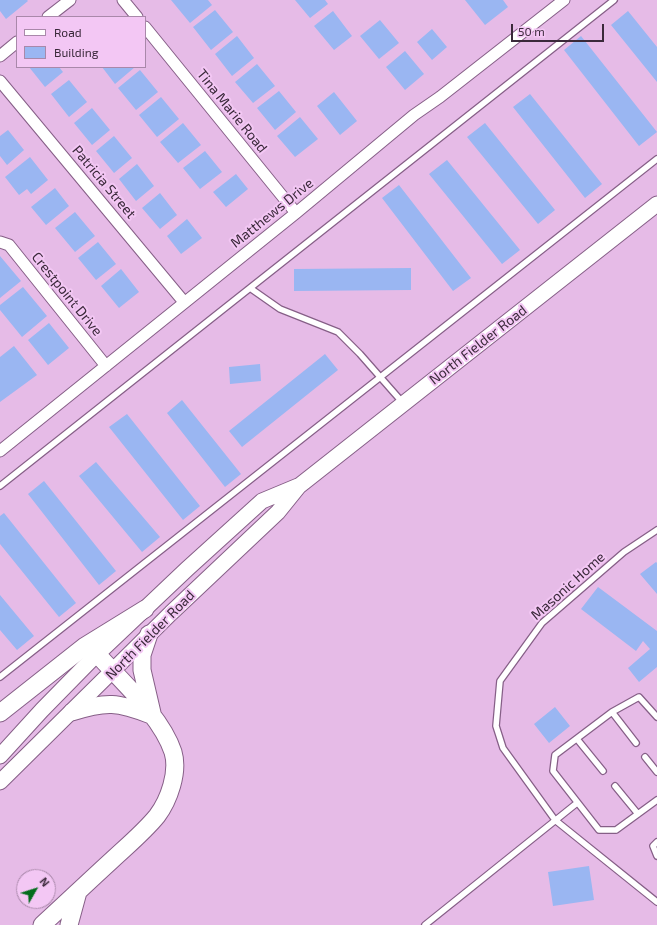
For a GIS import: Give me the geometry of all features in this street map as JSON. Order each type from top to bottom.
[{"type":"main road","name":"North Fielder Road","points":[[0,782],[113,672],[149,634],[278,512],[299,486],[657,204]]},
{"type":"main road","name":"North Fielder Road","points":[[0,756],[42,710],[144,608],[262,501],[299,486]]},
{"type":"main road","points":[[0,713],[85,646],[144,608]]},
{"type":"main road","points":[[149,634],[142,655],[142,670],[152,715]]},
{"type":"main road","points":[[42,925],[137,837],[158,815],[168,796],[175,771],[173,753],[165,736],[152,715],[97,654]]},
{"type":"main road","points":[[72,712],[94,704],[112,703],[152,715]]},
{"type":"main road","points":[[69,925],[78,892]]},
{"type":"street","points":[[49,16],[70,0]]},
{"type":"street","points":[[123,0],[136,16]]},
{"type":"street","name":"Matthews Drive","points":[[0,451],[296,213],[414,115],[440,97],[564,0]]},
{"type":"street","name":"Tina Marie Road","points":[[146,28],[296,213]]},
{"type":"street","points":[[0,56],[16,43]]},
{"type":"street","name":"Patricia Street","points":[[0,81],[184,302]]},
{"type":"street","name":"Crestpoint Drive","points":[[1,242],[8,246],[106,366]]},
{"type":"lane","points":[[0,486],[614,0]]},
{"type":"lane","points":[[0,677],[379,376],[657,159]]},
{"type":"lane","points":[[250,288],[280,309],[338,332],[403,404]]},
{"type":"lane","name":"Masonic Home","points":[[656,533],[624,552],[542,623],[500,681],[496,726],[503,748],[555,820],[657,902]]},
{"type":"lane","points":[[657,717],[639,697],[612,712],[555,755],[553,771],[599,830],[616,830],[657,800]]},
{"type":"lane","points":[[612,712],[636,743]]},
{"type":"lane","points":[[577,739],[603,771]]},
{"type":"lane","points":[[645,757],[657,772]]},
{"type":"lane","points":[[615,786],[638,814]]},
{"type":"lane","points":[[425,925],[577,803]]},
{"type":"lane","points":[[657,842],[652,846],[657,856]]},
{"type":"building","points":[[0,0],[28,1],[6,19],[0,11]]},
{"type":"building","points":[[171,0],[208,0],[212,5],[190,23]]},
{"type":"building","points":[[295,0],[325,0],[328,4],[310,18]]},
{"type":"building","points":[[465,0],[503,0],[508,7],[485,25]]},
{"type":"building","points":[[215,10],[233,32],[211,50],[193,27]]},
{"type":"building","points":[[333,11],[352,36],[334,50],[314,26]]},
{"type":"building","points":[[628,11],[657,47],[657,82],[611,25]]},
{"type":"building","points":[[380,20],[399,43],[379,59],[360,36]]},
{"type":"building","points":[[432,29],[447,47],[432,60],[417,42]]},
{"type":"building","points":[[237,36],[254,58],[232,76],[215,54]]},
{"type":"building","points":[[581,36],[657,132],[639,146],[564,50]]},
{"type":"building","points":[[405,51],[424,74],[405,90],[386,67]]},
{"type":"building","points":[[257,64],[275,86],[253,103],[235,82]]},
{"type":"building","points":[[30,68],[60,68],[63,72],[45,87]]},
{"type":"building","points":[[103,68],[134,68],[115,84]]},
{"type":"building","points":[[140,70],[158,92],[136,110],[118,88]]},
{"type":"building","points":[[69,80],[87,102],[69,117],[51,94]]},
{"type":"building","points":[[279,91],[296,112],[275,130],[257,108]]},
{"type":"building","points":[[334,92],[357,121],[340,135],[317,106]]},
{"type":"building","points":[[530,94],[602,184],[585,198],[513,107]]},
{"type":"building","points":[[161,97],[179,119],[157,137],[139,115]]},
{"type":"building","points":[[92,108],[110,130],[92,145],[74,123]]},
{"type":"building","points":[[300,117],[318,139],[295,157],[277,136]]},
{"type":"building","points":[[183,123],[201,145],[178,163],[160,142]]},
{"type":"building","points":[[485,123],[555,210],[538,224],[467,137]]},
{"type":"building","points":[[8,130],[24,150],[7,165],[0,156],[0,136]]},
{"type":"building","points":[[114,136],[132,158],[114,173],[96,151]]},
{"type":"building","points":[[205,151],[222,172],[200,189],[183,168]]},
{"type":"building","points":[[30,157],[48,180],[31,194],[27,189],[19,195],[5,177]]},
{"type":"building","points":[[447,160],[520,250],[502,264],[429,174]]},
{"type":"building","points":[[137,164],[154,186],[136,201],[119,179]]},
{"type":"building","points":[[236,174],[248,189],[226,207],[213,192]]},
{"type":"building","points":[[399,185],[471,278],[453,291],[382,198]]},
{"type":"building","points":[[55,188],[69,206],[46,225],[31,207]]},
{"type":"building","points":[[160,193],[177,215],[160,229],[142,208]]},
{"type":"building","points":[[75,212],[95,236],[75,252],[55,228]]},
{"type":"building","points":[[187,219],[202,238],[181,254],[167,236]]},
{"type":"building","points":[[98,242],[116,264],[96,280],[78,258]]},
{"type":"building","points":[[0,256],[21,281],[0,298]]},
{"type":"building","points":[[411,268],[411,290],[294,291],[294,269]]},
{"type":"building","points":[[121,269],[139,292],[119,308],[101,286]]},
{"type":"building","points":[[23,287],[47,316],[22,337],[0,310],[0,305]]},
{"type":"building","points":[[49,323],[69,348],[48,365],[28,340]]},
{"type":"building","points":[[14,346],[37,375],[0,402],[0,357]]},
{"type":"building","points":[[325,354],[338,370],[242,447],[229,431]]},
{"type":"building","points":[[260,364],[261,381],[230,384],[229,367]]},
{"type":"building","points":[[182,400],[241,474],[225,487],[167,413]]},
{"type":"building","points":[[127,414],[200,506],[183,520],[109,427]]},
{"type":"building","points":[[96,462],[160,537],[142,552],[79,476]]},
{"type":"building","points":[[44,481],[116,571],[99,585],[28,494]]},
{"type":"building","points":[[4,513],[76,603],[59,617],[0,544],[0,516]]},
{"type":"building","points":[[656,562],[657,563],[657,594],[640,574]]},
{"type":"building","points":[[598,587],[657,631],[657,667],[639,682],[628,668],[650,649],[643,641],[636,651],[581,609]]},
{"type":"building","points":[[0,595],[34,636],[17,650],[0,630]]},
{"type":"building","points":[[555,707],[570,726],[549,743],[534,724]]},
{"type":"building","points":[[589,866],[594,900],[553,906],[548,872]]}]
